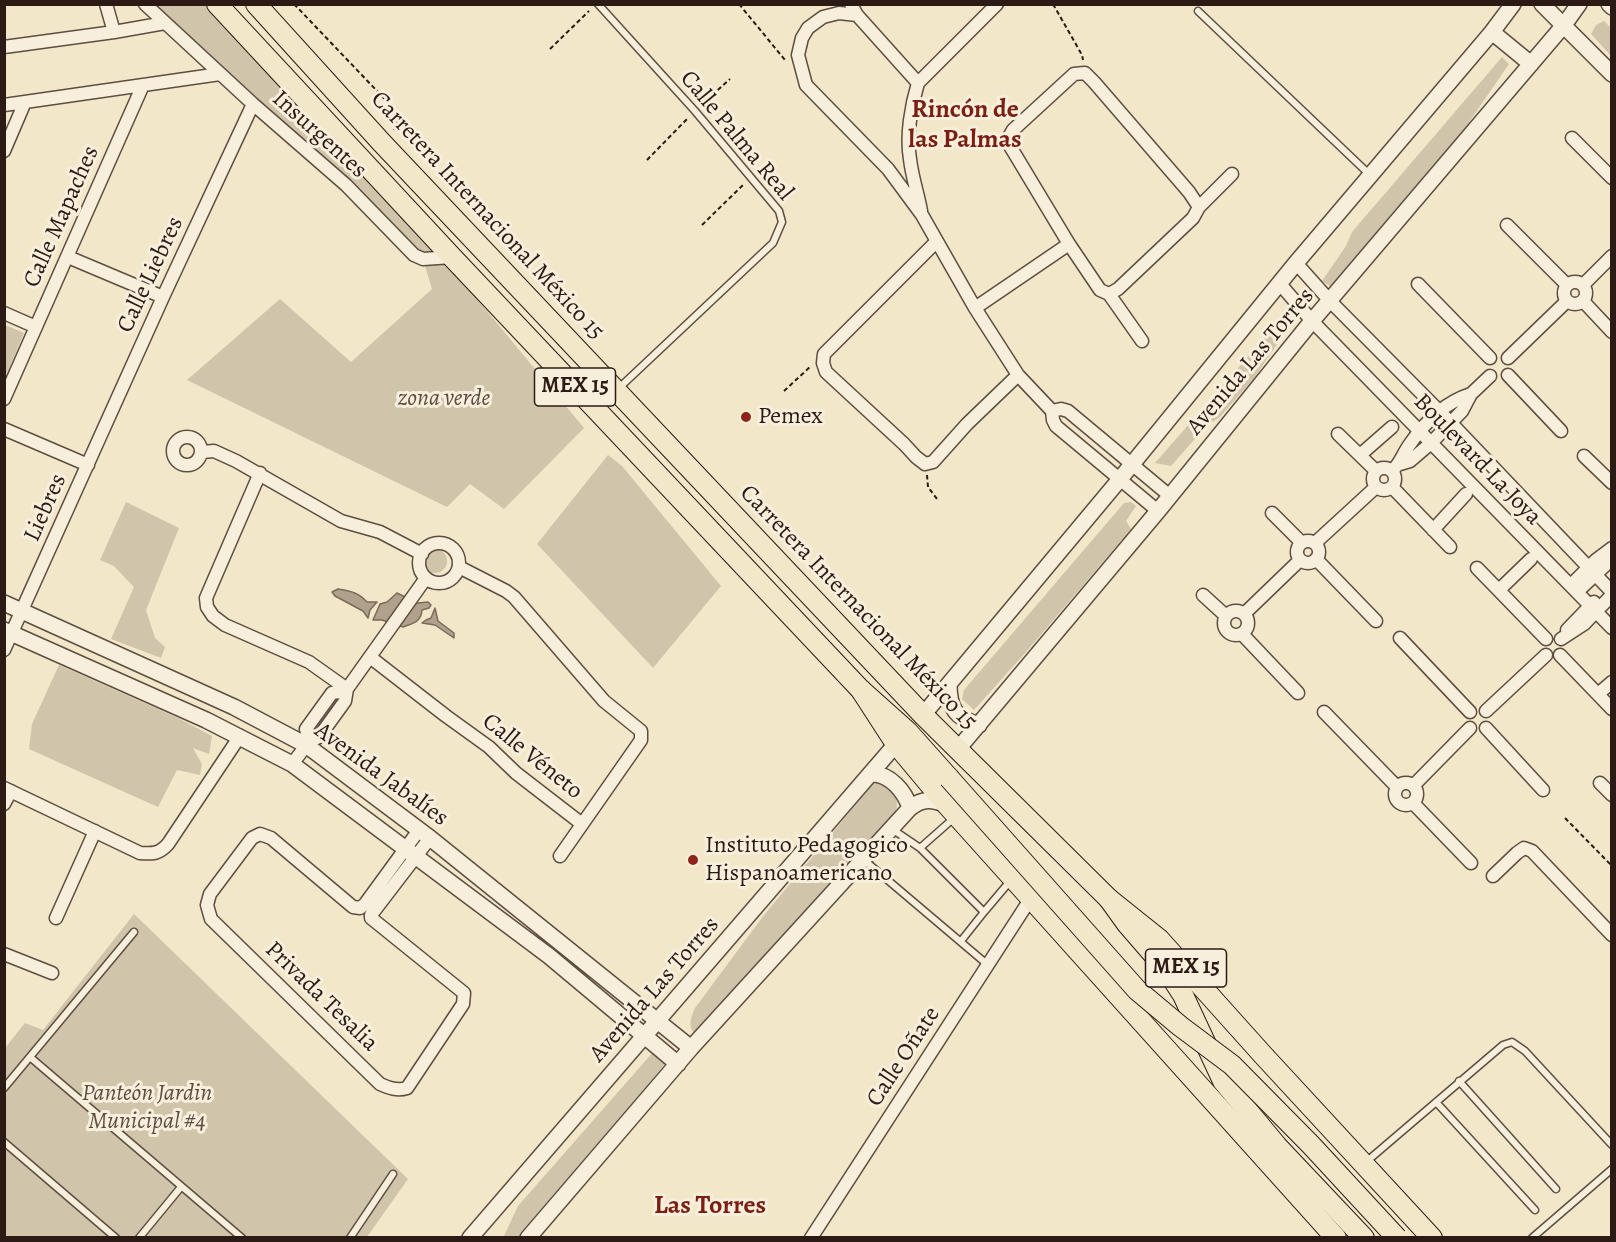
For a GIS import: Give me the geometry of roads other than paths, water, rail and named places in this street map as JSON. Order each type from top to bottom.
[{"type":"main road","name":"MEX 15","points":[[217,4],[452,257],[861,690],[908,732],[1137,990],[1187,1032],[1232,1065],[1295,1128],[1397,1238]]},
{"type":"main road","name":"Carretera Internacional México 15","points":[[256,4],[382,144],[923,715],[1109,899],[1159,939],[1432,1238]]},
{"type":"main road","name":"MEX 15","points":[[861,690],[896,744],[923,777],[1336,1238]]},
{"type":"main road","points":[[1109,899],[1127,924],[1166,969],[1183,995],[1223,1081],[1277,1146],[1364,1238]]},
{"type":"street","points":[[106,4],[114,32]]},
{"type":"street","name":"Insurgentes","points":[[145,4],[220,74],[346,184],[414,255],[423,259],[452,257]]},
{"type":"street","name":"Avenida Las Torres","points":[[923,715],[1513,4]]},
{"type":"street","points":[[1542,4],[1611,74]]},
{"type":"street","name":"Avenida Las Torres","points":[[958,749],[1158,511],[1312,321],[1564,25],[1579,4]]},
{"type":"street","points":[[922,215],[909,159],[914,95],[918,83],[992,6]]},
{"type":"street","points":[[918,83],[854,10],[823,17],[808,28],[802,39],[798,55],[806,85],[888,169],[922,215],[975,308],[1018,375],[1053,411],[1056,426],[1158,511]]},
{"type":"street","points":[[4,48],[165,23]]},
{"type":"street","points":[[1492,32],[1531,64]]},
{"type":"street","points":[[1142,341],[1109,294],[1100,290],[1068,244],[1010,147],[1008,139],[1013,130],[1074,74],[1085,73],[1189,192],[1199,207]]},
{"type":"street","points":[[4,105],[220,74]]},
{"type":"street","name":"Calle Mapaches","points":[[4,399],[142,85]]},
{"type":"street","points":[[4,151],[25,102]]},
{"type":"street","name":"Calle Liebres","points":[[88,465],[254,104]]},
{"type":"street","points":[[1572,138],[1611,178]]},
{"type":"street","points":[[888,169],[901,170],[909,159]]},
{"type":"street","points":[[1109,294],[1118,290],[1192,218],[1199,207],[1232,174]]},
{"type":"street","points":[[1507,225],[1567,285]]},
{"type":"street","points":[[936,242],[824,354],[823,363],[826,372],[925,464],[933,462],[967,424],[1018,375]]},
{"type":"street","points":[[975,308],[1068,244]]},
{"type":"street","points":[[1583,285],[1611,256]]},
{"type":"street","points":[[68,257],[164,297]]},
{"type":"street","points":[[1296,263],[1330,301]]},
{"type":"street","points":[[1572,282],[1583,285],[1586,296],[1582,301],[1572,304],[1567,301],[1564,290],[1567,285],[1572,282]]},
{"type":"street","points":[[1280,284],[1312,321]]},
{"type":"street","points":[[1418,284],[1490,358]]},
{"type":"street","name":"Boulevard La Joya","points":[[1330,301],[1451,423],[1610,592]]},
{"type":"street","points":[[1508,358],[1567,301]]},
{"type":"street","points":[[1582,301],[1611,332]]},
{"type":"street","points":[[4,313],[36,327]]},
{"type":"street","name":"Boulevard La Joya","points":[[1312,321],[1611,628]]},
{"type":"street","points":[[1502,355],[1508,358],[1511,370],[1508,375],[1496,379],[1490,376],[1487,364],[1490,358],[1502,355]]},
{"type":"street","points":[[1508,375],[1561,431]]},
{"type":"street","points":[[1376,471],[1396,467],[1410,461],[1451,423],[1467,403],[1471,394],[1490,376]]},
{"type":"street","points":[[1392,487],[1396,467],[1420,431],[1439,411],[1471,394]]},
{"type":"street","points":[[1053,411],[1061,409],[1068,411],[1170,496]]},
{"type":"street","points":[[1360,455],[1392,427]]},
{"type":"street","points":[[4,429],[88,465]]},
{"type":"street","points":[[1338,434],[1376,471]]},
{"type":"street","points":[[202,452],[214,452],[260,473],[341,521],[380,532],[422,554]]},
{"type":"street","points":[[1584,456],[1611,483]]},
{"type":"street","name":"Liebres","points":[[4,650],[8,631],[22,611],[88,465]]},
{"type":"street","points":[[1376,471],[1373,480],[1376,487],[1382,490],[1392,487]]},
{"type":"street","points":[[260,473],[206,598],[207,607],[213,616],[225,625],[309,662],[346,690]]},
{"type":"street","points":[[1315,543],[1376,487]]},
{"type":"street","points":[[1392,487],[1450,547]]},
{"type":"street","points":[[1433,530],[1466,494]]},
{"type":"street","points":[[1272,513],[1302,543]]},
{"type":"street","points":[[1309,541],[1315,543],[1319,548],[1316,559],[1310,562],[1300,560],[1298,549],[1302,543],[1309,541]]},
{"type":"street","points":[[437,543],[449,546],[458,555],[459,567],[446,582],[439,583],[426,578],[420,570],[422,554],[425,549],[437,543]]},
{"type":"street","points":[[1574,589],[1611,548]]},
{"type":"street","points":[[1592,571],[1611,558]]},
{"type":"street","points":[[1316,559],[1376,621]]},
{"type":"street","points":[[1499,590],[1531,559]]},
{"type":"street","points":[[1244,614],[1300,560]]},
{"type":"street","name":"Calle Véneto","points":[[370,657],[489,747],[516,773],[582,824],[641,740],[641,731],[604,702],[514,597],[507,591],[459,567]]},
{"type":"street","points":[[1477,568],[1546,639]]},
{"type":"street","points":[[292,764],[308,743],[320,737],[345,701],[346,690],[426,578]]},
{"type":"street","points":[[1563,637],[1564,650],[1560,655],[1553,658],[1546,655],[1542,650],[1542,644],[1546,639],[1572,634],[1610,592]]},
{"type":"street","points":[[1203,595],[1226,616]]},
{"type":"street","name":"Avenida Jabalíes","points":[[4,603],[308,743],[691,1048]]},
{"type":"street","points":[[1238,611],[1244,614],[1248,625],[1242,634],[1229,633],[1225,628],[1226,616],[1238,611]]},
{"type":"street","name":"Avenida Jabalíes","points":[[8,631],[206,720],[292,764],[549,956],[678,1064]]},
{"type":"street","points":[[1242,634],[1298,693]]},
{"type":"street","points":[[1400,638],[1470,712]]},
{"type":"street","points":[[1486,711],[1546,655]]},
{"type":"street","points":[[1560,655],[1611,709]]},
{"type":"street","points":[[1598,694],[1611,682]]},
{"type":"street","points":[[949,684],[949,699],[955,711],[965,721],[979,725]]},
{"type":"street","points":[[206,720],[215,699]]},
{"type":"street","points":[[1475,708],[1486,711],[1490,720],[1486,728],[1481,731],[1470,728],[1467,717],[1470,712],[1475,708]]},
{"type":"street","points":[[1324,712],[1397,787]]},
{"type":"street","points":[[1414,785],[1470,728]]},
{"type":"street","points":[[1486,728],[1542,790]]},
{"type":"street","points":[[4,804],[8,789],[140,853],[153,855],[162,850],[240,736]]},
{"type":"street","name":"Avenida Las Torres","points":[[470,1238],[896,744]]},
{"type":"street","points":[[871,774],[880,775],[900,789],[910,808]]},
{"type":"street","points":[[1408,782],[1414,785],[1418,791],[1413,803],[1401,804],[1396,800],[1397,787],[1408,782]]},
{"type":"street","points":[[1600,783],[1611,795]]},
{"type":"street","points":[[528,1238],[691,1048],[910,808],[917,802],[928,800],[952,810]]},
{"type":"street","points":[[1413,803],[1471,863]]},
{"type":"street","points":[[560,856],[582,824]]},
{"type":"street","points":[[56,918],[95,831]]},
{"type":"street","name":"Privada Tesalia","points":[[260,834],[271,838],[353,907],[360,908],[410,852],[371,918],[464,993],[463,1004],[407,1088],[400,1090],[380,1084],[211,919],[207,904],[210,894],[252,838],[260,834]]},
{"type":"street","points":[[410,852],[425,834]]},
{"type":"street","points":[[1493,876],[1517,853],[1524,849],[1532,851],[1611,935]]},
{"type":"street","name":"Calle Oñate","points":[[811,1238],[1032,898]]},
{"type":"street","points":[[4,954],[51,973]]},
{"type":"lane","name":"Calle Palma Real","points":[[597,4],[751,176],[779,211],[782,222],[773,243],[617,391]]},
{"type":"lane","points":[[1198,11],[1370,175]]},
{"type":"lane","points":[[920,848],[952,810]]},
{"type":"lane","points":[[891,829],[920,848],[984,912]]},
{"type":"lane","points":[[864,860],[988,965]]},
{"type":"lane","points":[[961,941],[1013,878]]},
{"type":"lane","points":[[4,1088],[134,932]]},
{"type":"lane","points":[[1363,1164],[1459,1081],[1503,1045],[1512,1042],[1525,1051],[1611,1145]]},
{"type":"lane","points":[[30,1057],[242,1238]]},
{"type":"lane","points":[[1459,1081],[1556,1189]]},
{"type":"lane","points":[[1436,1102],[1535,1210]]},
{"type":"lane","points":[[4,1142],[116,1238]]},
{"type":"lane","points":[[1532,1238],[1611,1169]]},
{"type":"lane","points":[[350,1238],[393,1174]]},
{"type":"lane","points":[[139,1238],[181,1187]]},
{"type":"place","name":"Pemex","points":[[746,417]]},
{"type":"place","name":"Instituto Pedagogico Hispanoamericano","points":[[693,860]]},
{"type":"district","name":"Rincón de las Palmas","points":[[965,126]]},
{"type":"district","name":"Las Torres","points":[[710,1207]]},
{"type":"park label","name":"zona verde","points":[[444,399]]},
{"type":"park label","name":"Panteón Jardin Municipal #4","points":[[147,1108]]}]
